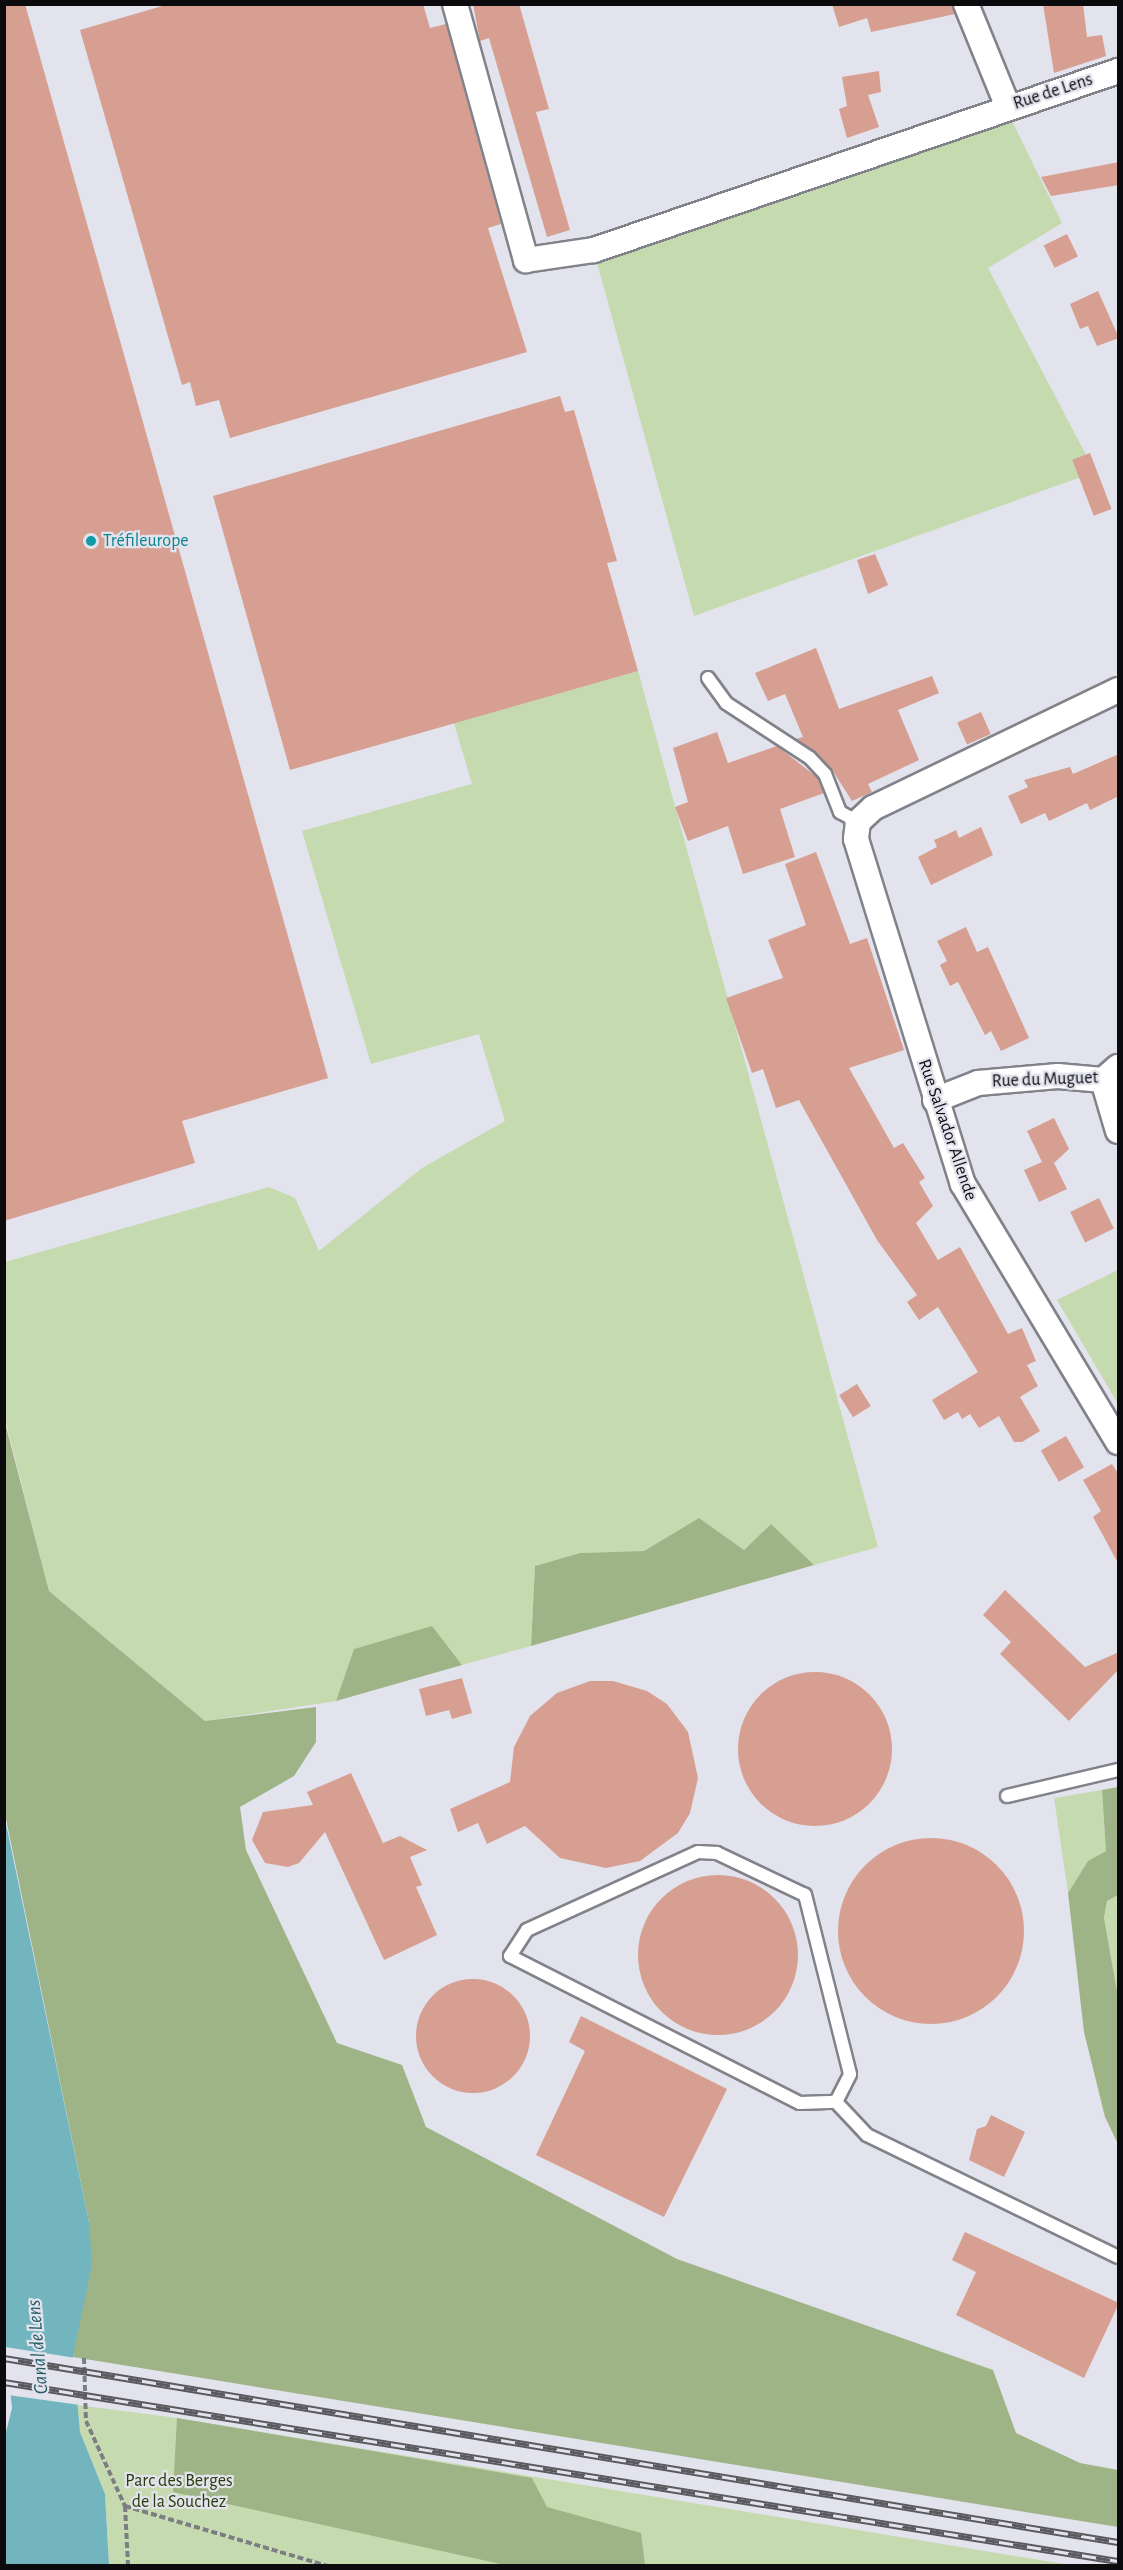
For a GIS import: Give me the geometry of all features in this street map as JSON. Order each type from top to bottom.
[{"type":"street","name":"Rue de Lens","points":[[455,4],[526,260],[594,250],[997,110],[1119,71]]},
{"type":"street","points":[[966,4],[997,110]]},
{"type":"street","points":[[858,822],[873,808],[1119,690]]},
{"type":"street","name":"Rue Salvador Allende","points":[[858,822],[856,839],[934,1100],[979,1216],[1119,1442]]},
{"type":"street","points":[[1111,1074],[1119,1131]]},
{"type":"street","name":"Rue du Muguet","points":[[934,1100],[978,1083],[1111,1074]]},
{"type":"lane","points":[[708,678],[726,703],[810,758],[825,774],[840,812],[858,822]]},
{"type":"lane","points":[[1007,1796],[1119,1770]]},
{"type":"lane","points":[[836,2102],[850,2074],[805,1895],[717,1853],[698,1852],[527,1930],[510,1956],[800,2103],[836,2102],[867,2135],[1119,2257]]},
{"type":"path","points":[[84,2358],[87,2421],[125,2506],[128,2565]]},
{"type":"path","points":[[125,2506],[327,2565]]},
{"type":"green space","points":[[1012,121],[1062,223],[988,268],[1095,472],[694,616],[596,259]]},
{"type":"green space","points":[[638,671],[878,1547],[814,1565],[771,1524],[744,1550],[699,1518],[644,1551],[580,1553],[535,1566],[531,1646],[462,1665],[432,1627],[354,1649],[336,1701],[205,1721],[49,1591],[5,1419],[5,1262],[269,1187],[295,1198],[319,1251],[422,1168],[505,1121],[479,1034],[371,1064],[302,831],[472,784],[454,723]]},
{"type":"green space","points":[[1118,1270],[1118,1404],[1057,1300]]},
{"type":"green space","points":[[4,1419],[49,1591],[205,1721],[316,1707],[316,1742],[294,1776],[240,1807],[246,1850],[337,2043],[402,2065],[426,2127],[677,2259],[993,2370],[1016,2433],[1080,2463],[1118,2470],[1118,2527],[73,2357],[89,2222],[5,1814]]},
{"type":"green space","points":[[699,1518],[744,1550],[771,1524],[814,1565],[531,1646],[535,1566],[580,1553],[644,1551]]},
{"type":"green space","points":[[432,1626],[462,1665],[336,1701],[354,1649]]},
{"type":"green space","points":[[1118,1787],[1118,1895],[1107,1901],[1104,1918],[1118,1997],[1118,2144],[1105,2117],[1084,2032],[1068,1893],[1088,1861],[1106,1851],[1102,1790]]},
{"type":"green space","points":[[1102,1790],[1106,1851],[1088,1861],[1068,1893],[1054,1798]]},
{"type":"green space","points":[[1118,1895],[1118,1997],[1104,1918],[1107,1901]]},
{"type":"green space","name":"Parc des Berges de la Souchez","points":[[77,2405],[177,2418],[1070,2565],[109,2565],[105,2494],[80,2432]]},
{"type":"green space","points":[[177,2418],[532,2478],[547,2507],[641,2533],[645,2565],[505,2565],[173,2492]]},
{"type":"water","name":"Canal de Lens","points":[[4,1814],[89,2222],[92,2264],[73,2357],[80,2432],[105,2494],[109,2565],[5,2565],[5,2436],[12,2408],[4,2329]]},
{"type":"pier","points":[[5,2347],[76,2358],[80,2405],[8,2395]]},
{"type":"building","name":"Tréfileurope","points":[[4,4],[25,4],[328,1078],[182,1121],[195,1163],[4,1221]]},
{"type":"building","points":[[169,4],[423,4],[430,28],[446,24],[501,224],[488,228],[527,352],[230,438],[219,400],[196,406],[190,382],[182,385],[80,30]]},
{"type":"building","points":[[473,4],[519,4],[549,109],[536,112],[570,230],[547,237],[489,38],[480,41]]},
{"type":"building","points":[[832,4],[952,4],[955,14],[871,32],[867,18],[839,27]]},
{"type":"building","points":[[1043,4],[1083,4],[1087,37],[1102,35],[1106,56],[1054,73]]},
{"type":"building","points":[[879,71],[881,92],[868,95],[879,127],[847,138],[839,109],[847,106],[842,77]]},
{"type":"building","points":[[1119,162],[1119,185],[1051,196],[1041,177]]},
{"type":"building","points":[[1067,234],[1078,256],[1055,268],[1044,245]]},
{"type":"building","points":[[1098,291],[1119,338],[1097,346],[1088,326],[1080,329],[1070,304]]},
{"type":"building","points":[[560,396],[565,412],[574,410],[617,561],[607,563],[638,671],[290,770],[213,496]]},
{"type":"building","points":[[1090,453],[1112,509],[1094,516],[1072,460]]},
{"type":"building","points":[[875,554],[888,585],[868,594],[857,560]]},
{"type":"building","points":[[816,648],[839,709],[932,676],[939,693],[898,710],[919,760],[868,784],[872,792],[852,801],[831,768],[796,739],[803,737],[785,694],[768,701],[755,673]]},
{"type":"building","points":[[981,712],[991,734],[967,745],[957,723]]},
{"type":"building","points":[[717,732],[728,763],[777,746],[818,778],[824,793],[780,809],[795,857],[743,874],[728,826],[688,841],[675,807],[688,802],[673,748]]},
{"type":"building","points":[[1119,754],[1119,796],[1090,810],[1087,803],[1049,821],[1045,813],[1021,824],[1008,796],[1028,787],[1024,780],[1070,767],[1073,774]]},
{"type":"building","points":[[981,827],[993,855],[931,885],[918,857],[937,847],[934,840],[956,830],[959,838]]},
{"type":"building","points":[[816,852],[850,944],[867,938],[904,1050],[849,1068],[894,1148],[903,1143],[925,1178],[919,1182],[933,1206],[916,1223],[938,1260],[960,1247],[1008,1334],[1022,1328],[1036,1361],[1027,1365],[1038,1386],[1020,1397],[1040,1431],[1022,1442],[1014,1442],[999,1416],[979,1428],[970,1414],[962,1419],[958,1412],[944,1420],[932,1400],[978,1372],[938,1307],[919,1320],[907,1302],[917,1295],[877,1240],[799,1100],[776,1108],[763,1069],[752,1073],[726,998],[783,978],[768,940],[806,925],[785,864]]},
{"type":"building","points":[[966,927],[977,952],[988,947],[1029,1038],[1001,1051],[991,1031],[985,1035],[958,982],[950,986],[940,965],[947,961],[937,941]]},
{"type":"building","points":[[1054,1118],[1069,1149],[1054,1163],[1067,1189],[1039,1202],[1024,1170],[1042,1162],[1027,1131]]},
{"type":"building","points":[[1099,1198],[1114,1229],[1085,1243],[1070,1212]]},
{"type":"building","points":[[857,1384],[871,1406],[853,1417],[839,1395]]},
{"type":"building","points":[[1066,1436],[1084,1467],[1059,1482],[1041,1450]]},
{"type":"building","points":[[1112,1464],[1119,1475],[1119,1565],[1093,1517],[1101,1511],[1083,1480]]},
{"type":"building","points":[[1005,1590],[1085,1667],[1119,1652],[1119,1669],[1069,1721],[1000,1654],[1011,1642],[983,1615]]},
{"type":"building","points":[[815,1672],[844,1678],[858,1685],[869,1695],[879,1706],[886,1720],[892,1749],[886,1778],[879,1792],[869,1803],[858,1813],[844,1820],[815,1826],[786,1820],[772,1813],[761,1803],[751,1792],[744,1778],[738,1749],[744,1720],[751,1706],[761,1695],[772,1685],[786,1678]]},
{"type":"building","points":[[462,1678],[472,1713],[452,1719],[449,1710],[426,1716],[419,1689]]},
{"type":"building","points":[[590,1681],[613,1681],[647,1691],[667,1704],[688,1732],[698,1778],[690,1813],[678,1833],[640,1861],[606,1868],[560,1858],[525,1826],[487,1844],[478,1823],[458,1832],[450,1809],[510,1782],[514,1747],[530,1716],[557,1693]]},
{"type":"building","points":[[351,1773],[383,1843],[400,1836],[427,1850],[410,1857],[422,1885],[416,1887],[437,1935],[384,1960],[325,1832],[299,1863],[288,1867],[265,1863],[252,1840],[263,1812],[313,1805],[307,1792]]},
{"type":"building","points":[[931,1838],[967,1845],[997,1865],[1017,1895],[1024,1931],[1017,1967],[997,1997],[967,2017],[931,2024],[895,2017],[865,1997],[845,1967],[838,1931],[845,1895],[865,1865],[895,1845]]},
{"type":"building","points":[[718,1875],[734,1876],[749,1881],[775,1898],[792,1924],[797,1939],[797,1971],[792,1986],[775,2012],[749,2029],[734,2034],[718,2035],[702,2034],[687,2029],[661,2012],[644,1986],[639,1971],[638,1955],[639,1939],[644,1924],[661,1898],[687,1881],[702,1876]]},
{"type":"building","points":[[473,1979],[495,1983],[513,1996],[526,2014],[530,2036],[526,2058],[513,2076],[495,2089],[473,2093],[451,2089],[433,2076],[420,2058],[416,2036],[420,2014],[433,1996],[451,1983]]},
{"type":"building","points":[[581,2016],[727,2089],[664,2217],[536,2155],[585,2051],[569,2042]]},
{"type":"building","points":[[991,2115],[1025,2132],[1004,2177],[969,2160],[977,2129],[986,2126]]},
{"type":"building","points":[[965,2232],[1119,2303],[1084,2378],[956,2315],[976,2272],[952,2260]]},
{"type":"railway","points":[[4,2358],[1118,2542]]},
{"type":"railway","points":[[4,2382],[1118,2561]]},
{"type":"place","name":"Tréfileurope","points":[[91,541]]}]
